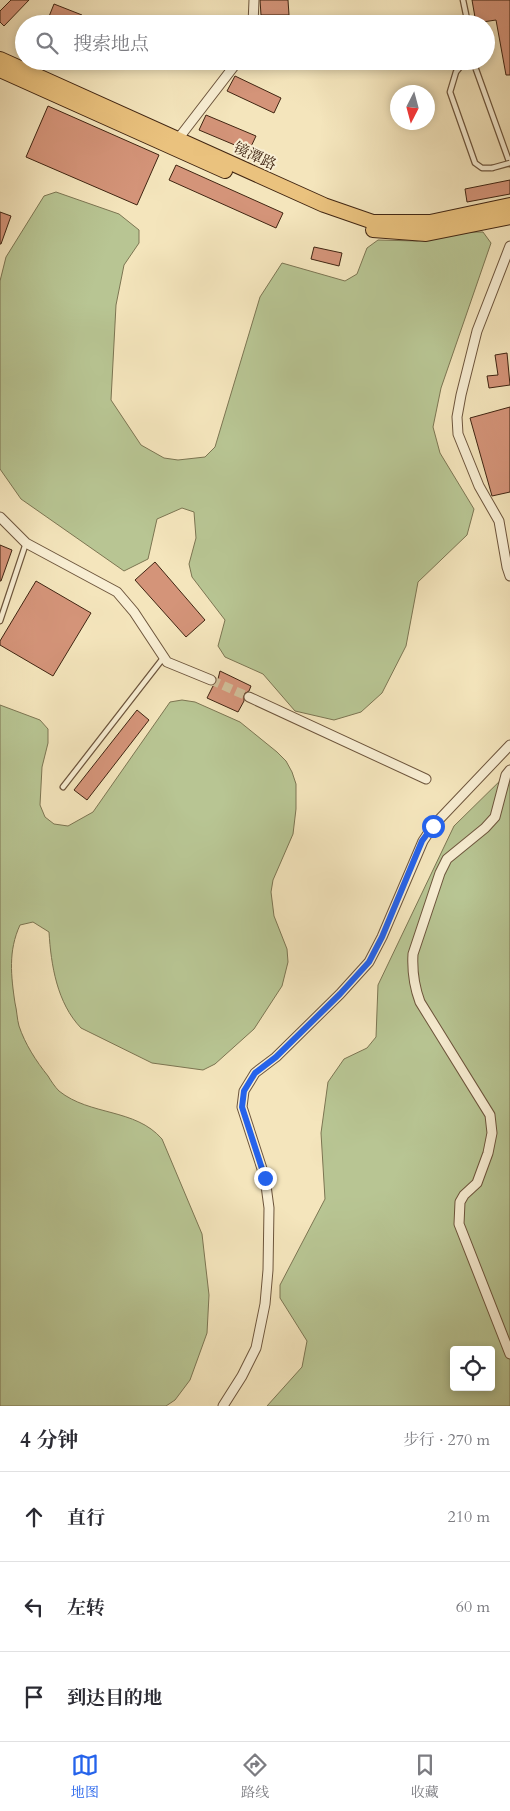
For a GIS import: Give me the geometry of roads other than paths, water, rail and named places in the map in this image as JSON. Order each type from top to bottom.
[{"type":"main road","name":"镜潭路","points":[[0,59],[15,66]]},
{"type":"main road","name":"镜潭路","points":[[0,70],[320,212],[369,230],[426,234],[510,217]]},
{"type":"main road","name":"镜潭路","points":[[24,70],[324,205],[373,222],[430,222],[510,206]]},
{"type":"street","points":[[253,15],[254,0]]},
{"type":"street","points":[[178,139],[231,70]]},
{"type":"street","points":[[510,246],[478,331],[461,395],[458,434],[479,486],[499,521],[510,576]]},
{"type":"street","points":[[0,517],[26,543],[117,592],[134,612],[167,662],[211,680]]},
{"type":"street","points":[[250,697],[426,779]]},
{"type":"street","points":[[224,1406],[256,1348],[265,1304],[268,1270],[269,1208],[265,1178],[242,1107],[244,1091],[255,1073],[276,1057],[369,962],[382,937],[422,841],[433,826],[510,745]]},
{"type":"street","points":[[510,770],[506,776],[495,817],[486,828],[447,859],[440,873],[413,954],[412,964],[414,984],[420,1002],[490,1116],[492,1133],[488,1153],[477,1183],[464,1195],[460,1202],[459,1224],[510,1354]]},
{"type":"lane","points":[[463,0],[466,15]]},
{"type":"lane","points":[[458,70],[450,92],[475,162],[482,168],[492,168],[510,163],[476,70]]},
{"type":"lane","points":[[0,621],[26,543]]},
{"type":"lane","points":[[63,787],[164,657]]},
{"type":"tunnel","points":[[211,680],[249,697]]}]
